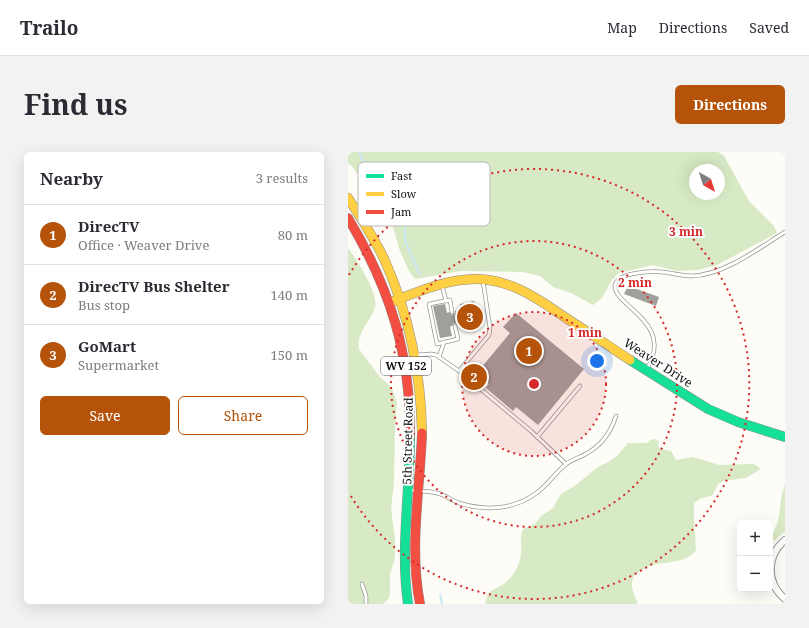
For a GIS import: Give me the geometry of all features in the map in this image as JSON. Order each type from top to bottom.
[{"type":"main road","name":"5th Street Road","points":[[348,198],[358,214]]},
{"type":"main road","name":"5th Street Road","points":[[348,218],[366,249],[390,303],[402,346],[408,384],[411,420],[403,560],[404,583],[408,604]]},
{"type":"main road","name":"5th Street Road","points":[[365,226],[376,243],[401,299],[416,356],[420,380],[423,424],[414,557],[415,580],[420,604]]},
{"type":"main road","name":"Weaver Drive","points":[[390,303],[442,284],[462,279],[482,278],[499,281],[519,288],[645,370],[721,415],[785,437]]},
{"type":"street","points":[[785,540],[774,553],[770,574],[774,587],[785,599]]},
{"type":"lane","points":[[645,370],[652,356],[652,334],[645,321],[621,298],[616,291],[616,284],[619,278],[628,274],[655,272],[682,276],[708,274],[744,257],[785,232]]},
{"type":"lane","points":[[459,371],[487,339],[490,332],[482,278]]},
{"type":"lane","points":[[442,284],[446,301]]},
{"type":"lane","points":[[452,312],[450,300],[429,304],[437,344],[458,339],[455,326]]},
{"type":"lane","points":[[439,357],[444,342]]},
{"type":"lane","points":[[416,356],[431,354],[439,357],[459,371],[537,437],[566,464]]},
{"type":"lane","points":[[537,437],[580,386]]},
{"type":"lane","points":[[408,490],[438,494],[459,503],[475,507],[501,508],[518,503],[534,495],[566,464],[591,451],[602,442],[610,432],[616,416]]},
{"type":"lane","points":[[362,584],[366,596],[366,604]]},
{"type":"green space","points":[[348,152],[718,152],[724,156],[749,201],[774,226],[777,233],[717,265],[698,270],[677,271],[653,265],[619,273],[612,280],[602,298],[593,305],[571,293],[553,287],[540,276],[522,272],[461,271],[415,279],[409,271],[400,251],[393,226],[490,226],[490,162],[358,162],[358,175],[352,166],[348,163]]},
{"type":"green space","points":[[348,248],[366,276],[374,294],[375,301],[373,312],[360,337],[359,349],[380,377],[392,388],[397,403],[394,483],[391,508],[395,540],[395,558],[390,574],[389,598],[383,604],[348,604]]},
{"type":"green space","points":[[656,439],[659,442],[658,446],[661,449],[671,451],[676,460],[693,457],[719,465],[754,464],[760,468],[746,478],[723,481],[718,484],[713,495],[700,499],[694,503],[696,550],[692,555],[681,560],[655,564],[643,569],[634,576],[632,586],[638,604],[485,604],[488,593],[510,579],[516,570],[521,556],[521,537],[523,529],[535,524],[541,516],[553,508],[561,494],[576,485],[598,467],[617,456],[628,443],[647,443],[650,440]]},
{"type":"green space","points":[[785,485],[785,532],[773,541],[773,534],[776,528]]},
{"type":"building","points":[[628,286],[659,297],[656,306],[624,294]]},
{"type":"building","points":[[474,301],[480,327],[465,330],[464,324],[458,325],[454,323],[450,327],[452,336],[440,338],[433,306],[445,304],[447,313],[449,312],[452,315],[455,311],[461,310],[460,304]]},
{"type":"building","points":[[516,313],[584,369],[538,425],[516,407],[513,411],[486,388],[489,384],[476,374],[510,333],[503,327]]},
{"type":"waterway","points":[[359,152],[363,162]]},
{"type":"waterway","points":[[405,226],[405,241],[420,275]]},
{"type":"waterway","points":[[440,594],[442,604]]},
{"type":"traffic: fast","points":[[630,360],[708,409],[738,422],[785,437]]},
{"type":"traffic: fast","points":[[408,604],[405,541],[410,437]]},
{"type":"traffic: slow","points":[[348,198],[358,214]]},
{"type":"traffic: slow","points":[[366,226],[385,261],[401,302],[407,324],[416,367],[422,433]]},
{"type":"traffic: slow","points":[[389,303],[432,287],[454,281],[476,279],[502,283],[526,292],[630,360]]},
{"type":"traffic: jam","points":[[348,218],[376,270],[395,323],[407,378],[410,437]]},
{"type":"traffic: jam","points":[[420,604],[415,561],[415,540],[422,433]]},
{"type":"place","name":"GoMart","points":[[470,317]]},
{"type":"place","name":"DirecTV","points":[[529,351]]},
{"type":"place","name":"DirecTV Bus Shelter","points":[[474,377]]}]
